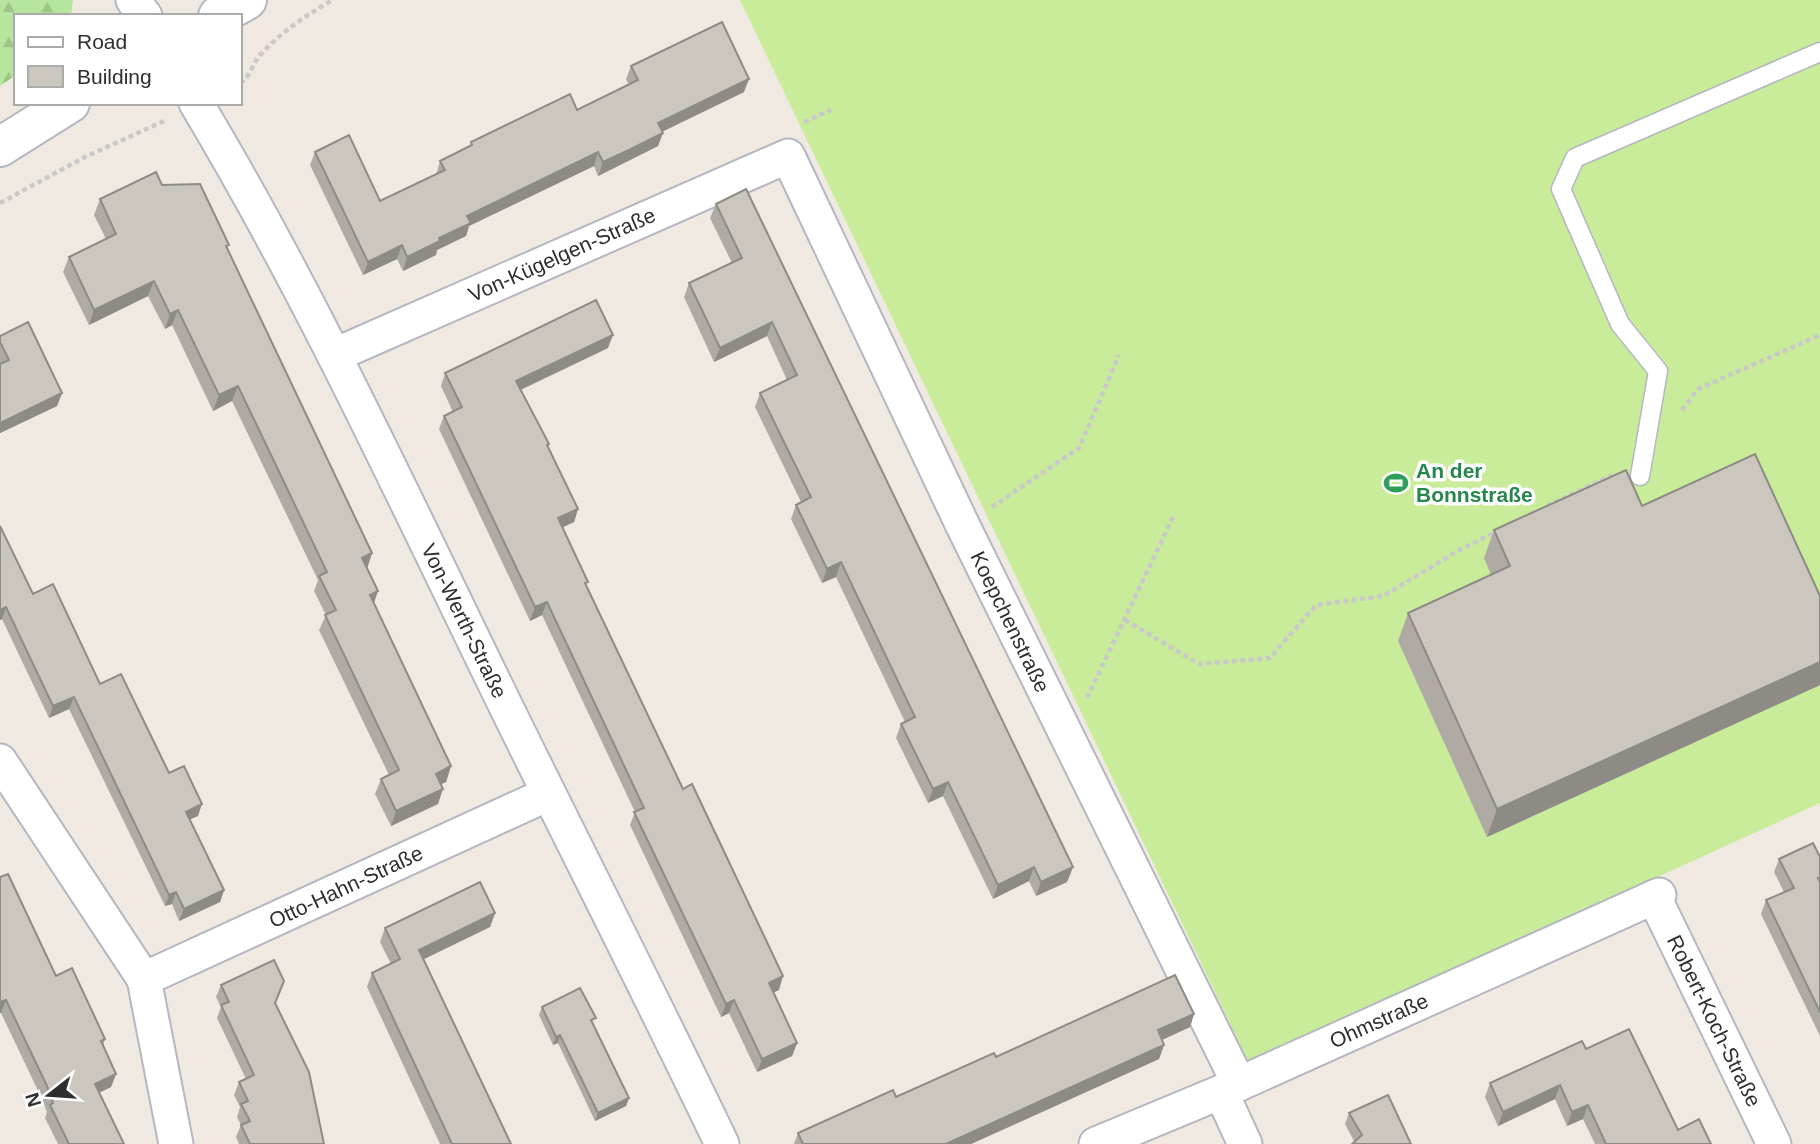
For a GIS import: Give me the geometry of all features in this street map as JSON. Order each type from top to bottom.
[{"type":"main road","points":[[222,14],[247,0]]},
{"type":"main road","points":[[0,148],[67,105]]},
{"type":"street","name":"Von-Werth-Straße","points":[[197,105],[274,239],[335,355],[722,1144]]},
{"type":"street","name":"Von-Kügelgen-Straße","points":[[335,355],[788,156]]},
{"type":"street","name":"Koepchenstraße","points":[[788,156],[963,526],[1068,738],[1230,1088],[1245,1144]]},
{"type":"street","points":[[0,761],[144,979],[176,1144]]},
{"type":"street","name":"Otto-Hahn-Straße","points":[[144,979],[548,794]]},
{"type":"street","name":"Ohmstraße","points":[[1096,1144],[1230,1088],[1656,896]]},
{"type":"street","name":"Robert-Koch-Straße","points":[[1656,896],[1774,1144]]},
{"type":"lane","points":[[1640,476],[1658,371],[1620,324],[1561,189],[1576,158],[1820,52]]},
{"type":"path","points":[[242,82],[248,78],[258,56],[286,29],[332,0]]},
{"type":"path","points":[[0,203],[85,157],[197,105]]},
{"type":"path","points":[[1674,419],[1698,389],[1820,335]]},
{"type":"path","points":[[963,526],[1079,448],[1119,355]]},
{"type":"path","points":[[1536,512],[1611,475],[1640,476]]},
{"type":"path","points":[[1068,738],[1174,515]]},
{"type":"path","points":[[1125,620],[1199,664],[1270,658],[1316,604],[1383,596],[1461,549],[1499,530]]},
{"type":"green space","points":[[0,0],[73,0],[71,14],[14,14],[14,76],[0,86]]},
{"type":"green space","name":"An der Bonnstraße","points":[[740,0],[1820,0],[1820,803],[1249,1063]]},
{"type":"building","points":[[722,22],[749,79],[658,123],[663,133],[631,149],[603,162],[598,152],[467,216],[471,223],[407,257],[402,245],[368,262],[315,152],[349,135],[380,201],[445,170],[440,161],[472,145],[471,142],[570,94],[577,110],[638,80],[631,66]]},
{"type":"building","points":[[156,172],[162,185],[200,184],[229,245],[226,246],[372,553],[362,558],[378,591],[370,595],[451,766],[436,774],[443,789],[396,811],[381,779],[399,770],[325,615],[336,610],[319,576],[327,572],[238,386],[219,395],[178,310],[170,314],[154,281],[94,310],[69,257],[116,234],[100,199]]},
{"type":"building","points":[[746,189],[1073,867],[1041,882],[1034,867],[998,885],[948,782],[933,789],[901,724],[915,717],[841,562],[827,569],[796,505],[811,497],[760,393],[797,375],[772,322],[720,348],[689,283],[742,258],[716,204]]},
{"type":"building","points":[[596,300],[613,335],[516,381],[549,444],[547,445],[578,509],[558,518],[588,582],[585,583],[683,789],[692,784],[783,976],[769,983],[797,1043],[762,1059],[734,1000],[726,1004],[634,812],[644,808],[547,602],[535,607],[444,416],[462,407],[445,373]]},
{"type":"building","points":[[28,322],[62,393],[0,423],[0,364],[9,360],[0,342],[0,336]]},
{"type":"building","points":[[1755,454],[1820,596],[1820,662],[1497,809],[1408,613],[1510,566],[1494,530],[1626,470],[1642,506]]},
{"type":"building","points":[[0,526],[33,594],[53,584],[100,684],[121,674],[169,773],[184,766],[202,804],[186,812],[224,890],[184,909],[176,892],[169,895],[74,697],[53,706],[6,607],[0,610]]},
{"type":"building","points":[[1813,843],[1820,857],[1820,1012],[1766,900],[1794,888],[1779,859]]},
{"type":"building","points":[[8,874],[56,976],[72,968],[105,1039],[101,1041],[116,1074],[95,1084],[124,1144],[69,1144],[50,1105],[53,1103],[47,1086],[6,1000],[0,1002],[0,877]]},
{"type":"building","points":[[480,882],[495,913],[419,950],[511,1144],[452,1144],[372,973],[400,959],[385,928]]},
{"type":"building","points":[[274,960],[284,981],[275,1003],[309,1072],[324,1144],[250,1144],[241,1125],[250,1121],[241,1104],[248,1101],[239,1082],[254,1075],[221,1005],[229,1002],[221,985]]},
{"type":"building","points":[[1175,975],[1194,1014],[1158,1030],[1164,1045],[946,1144],[803,1144],[798,1133],[893,1090],[896,1097],[994,1053],[996,1057]]},
{"type":"building","points":[[580,988],[596,1018],[591,1020],[629,1098],[598,1113],[560,1035],[556,1037],[542,1007]]},
{"type":"building","points":[[1629,1029],[1678,1130],[1699,1119],[1711,1144],[1606,1144],[1588,1105],[1572,1112],[1560,1085],[1503,1112],[1490,1083],[1582,1041],[1586,1049]]},
{"type":"building","points":[[1388,1095],[1411,1144],[1352,1144],[1362,1135],[1349,1113]]},
{"type":"place","name":"An der Bonnstraße","points":[[1396,483]]}]
